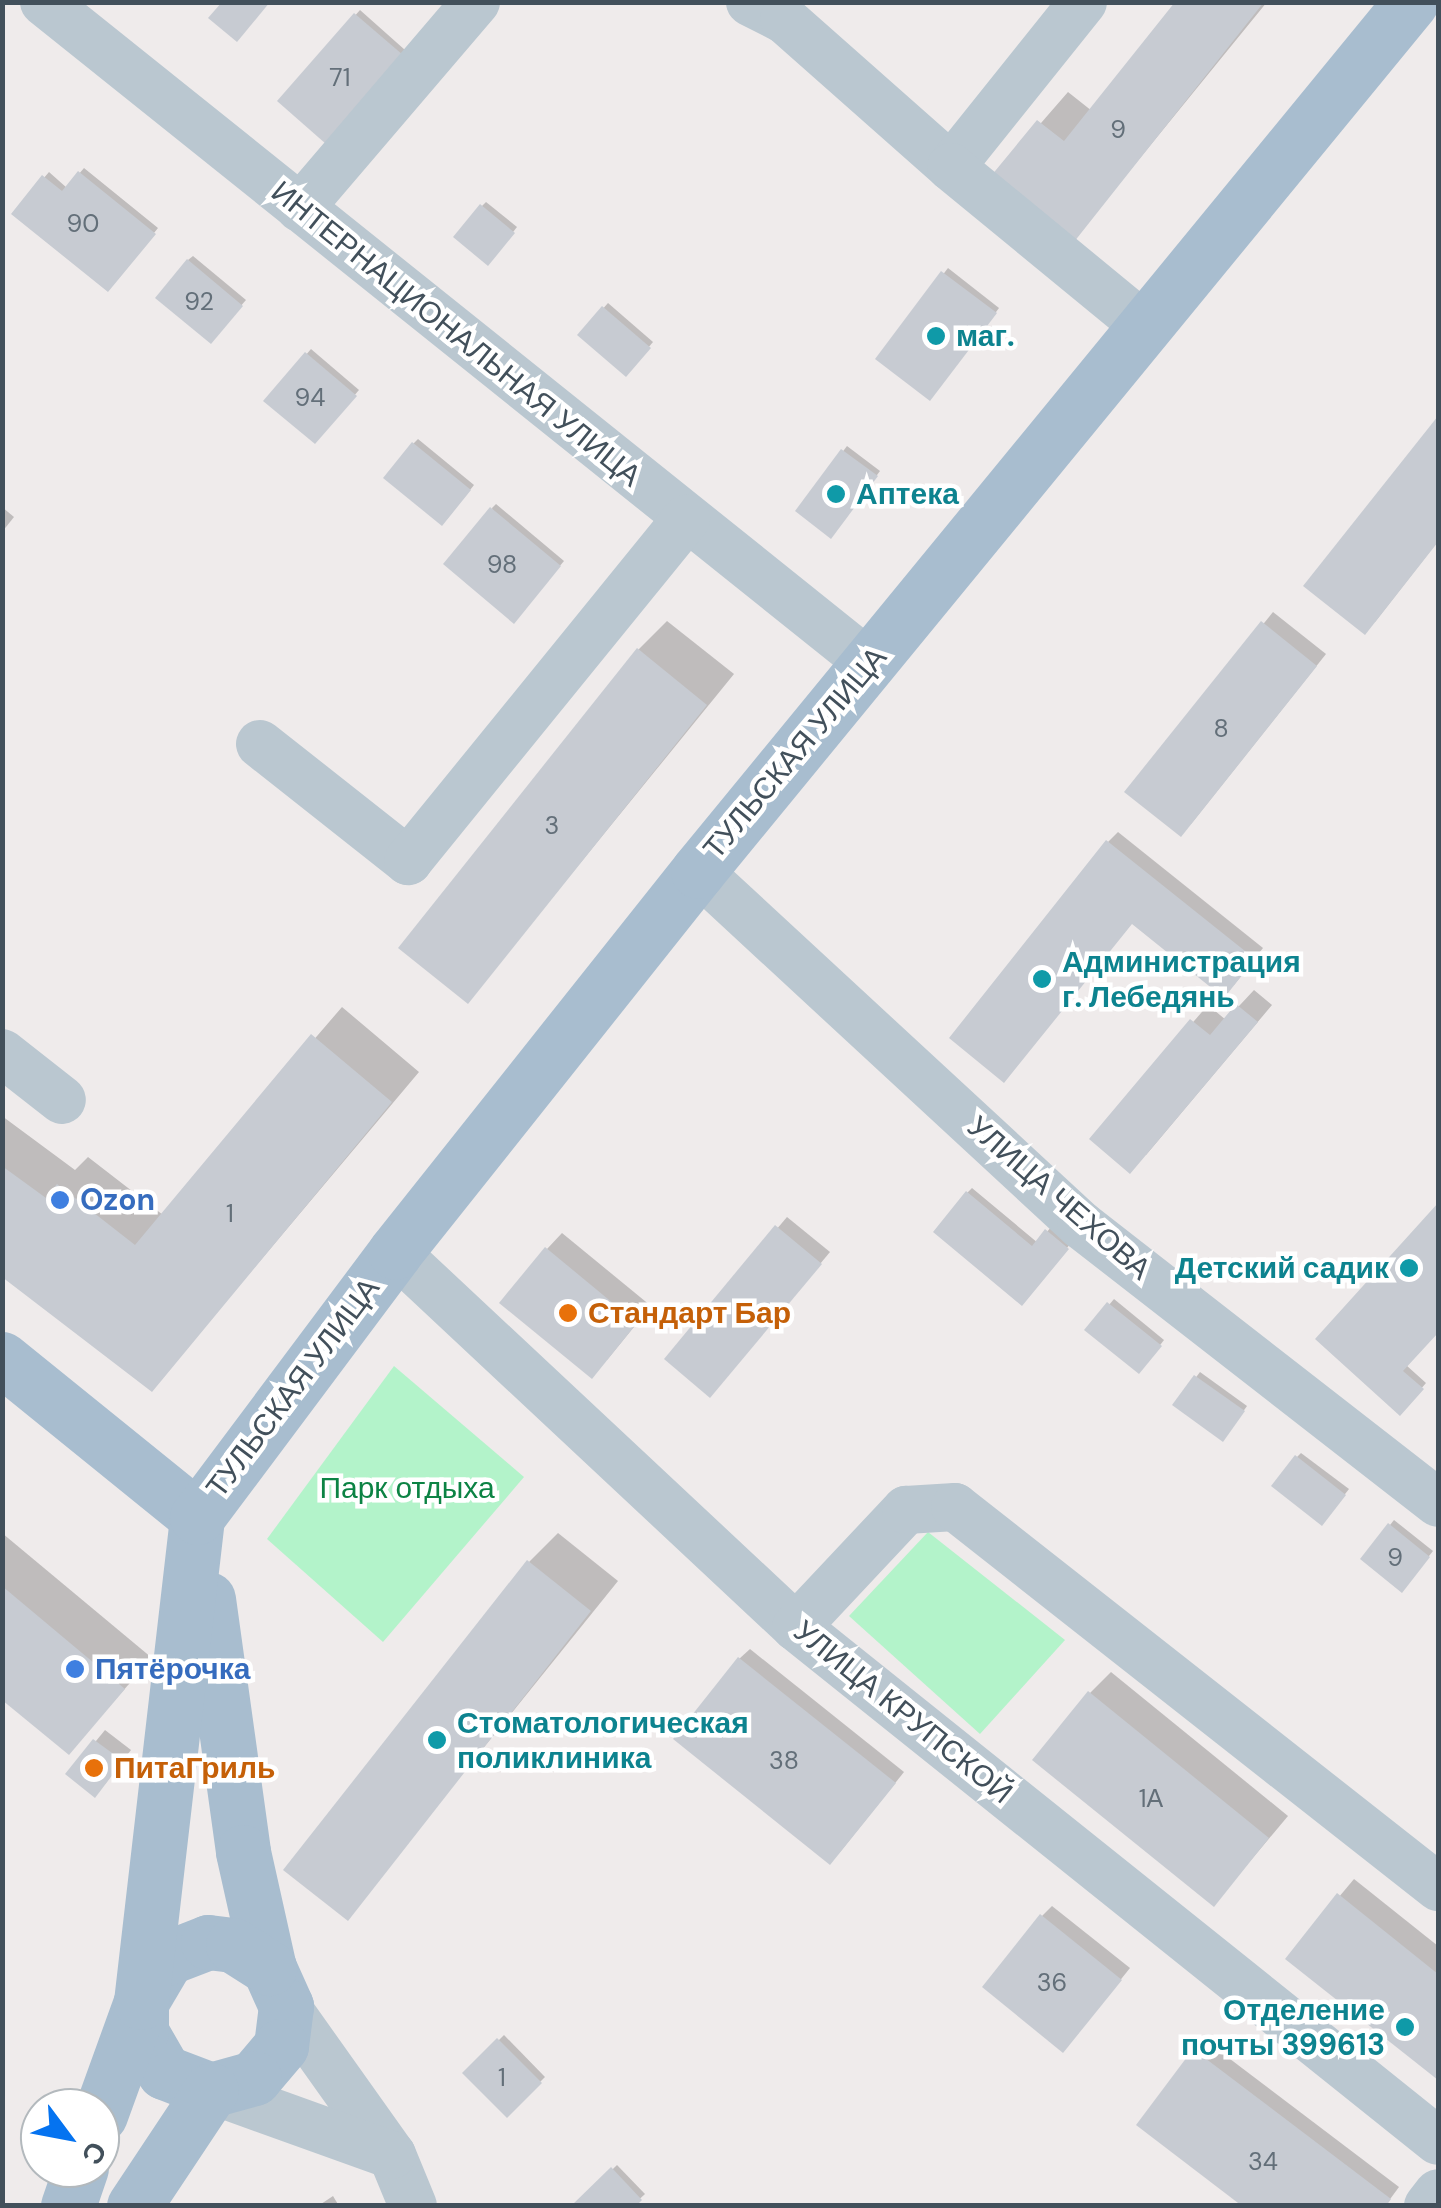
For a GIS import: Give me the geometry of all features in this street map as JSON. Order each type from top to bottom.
[{"type":"main road","name":"ТУЛЬСКАЯ УЛИЦА","points":[[140,2002],[196,1517],[394,1252],[698,871],[1411,2]]},
{"type":"main road","points":[[2,1359],[196,1517]]},
{"type":"main road","name":"ТУЛЬСКАЯ УЛИЦА","points":[[196,1517],[244,1852],[278,1987]]},
{"type":"main road","points":[[110,2088],[140,2002],[168,1958],[190,1946],[233,1945],[278,1987],[280,2046],[266,2068],[230,2088],[211,2090],[186,2085],[151,2056],[141,2032],[140,2002]]},
{"type":"main road","points":[[134,2206],[211,2090]]},
{"type":"street","name":"ИНТЕРНАЦИОНАЛЬНАЯ УЛИЦА","points":[[44,2],[869,663]]},
{"type":"street","points":[[300,208],[476,2]]},
{"type":"street","points":[[750,2],[784,19],[951,167],[1146,327]]},
{"type":"street","points":[[951,167],[1082,2]]},
{"type":"street","points":[[260,744],[408,861],[686,518]]},
{"type":"street","name":"УЛИЦА ЧЕХОВА","points":[[698,871],[1081,1225],[1438,1503]]},
{"type":"street","points":[[2,1053],[62,1100]]},
{"type":"street","name":"УЛИЦА КРУПСКОЙ","points":[[394,1252],[796,1627],[1438,2141]]},
{"type":"street","points":[[796,1627],[906,1510],[955,1507],[1438,1887]]},
{"type":"street","points":[[278,1987],[392,2154],[412,2206]]},
{"type":"street","points":[[211,2090],[392,2154]]},
{"type":"street","points":[[1428,2206],[1438,2193]]},
{"type":"green space","name":"Парк отдыха","points":[[394,1366],[524,1477],[383,1642],[267,1539]]},
{"type":"green space","points":[[928,1532],[1065,1640],[980,1734],[849,1616]]},
{"type":"building","points":[[222,2],[270,2],[237,42],[208,18]]},
{"type":"building","points":[[1175,2],[1264,2],[1074,242],[991,176],[1037,120],[1064,141]]},
{"type":"building","points":[[354,13],[403,55],[326,144],[277,101]]},
{"type":"building","points":[[78,171],[156,234],[108,292],[11,214],[42,175],[62,191]]},
{"type":"building","points":[[480,204],[515,233],[488,266],[453,237]]},
{"type":"building","points":[[187,259],[243,306],[211,344],[155,298]]},
{"type":"building","name":"маг.","points":[[941,271],[997,313],[930,401],[875,359]]},
{"type":"building","points":[[602,306],[651,348],[626,377],[577,335]]},
{"type":"building","points":[[305,352],[357,396],[315,444],[263,401]]},
{"type":"building","points":[[1438,416],[1438,542],[1365,635],[1303,586]]},
{"type":"building","points":[[412,442],[471,490],[442,526],[383,478]]},
{"type":"building","name":"Аптека","points":[[841,449],[878,476],[831,539],[795,511]]},
{"type":"building","points":[[490,507],[561,566],[514,624],[443,564]]},
{"type":"building","points":[[1261,621],[1317,666],[1181,837],[1124,792]]},
{"type":"building","points":[[637,648],[707,705],[468,1004],[398,948]]},
{"type":"building","name":"Администрация г. Лебедянь","points":[[1106,840],[1255,959],[1224,998],[1132,924],[1004,1083],[949,1038]]},
{"type":"building","points":[[1236,1004],[1258,1022],[1130,1174],[1089,1139],[1190,1019],[1210,1035]]},
{"type":"building","points":[[311,1034],[392,1102],[152,1392],[2,1277],[2,1166],[46,1198],[57,1184],[135,1245]]},
{"type":"building","points":[[966,1191],[1032,1246],[1045,1229],[1069,1249],[1022,1306],[933,1232]]},
{"type":"building","name":"Детский садик","points":[[1438,1203],[1438,1333],[1403,1371],[1424,1389],[1400,1416],[1315,1339]]},
{"type":"building","points":[[775,1225],[822,1264],[710,1398],[664,1359]]},
{"type":"building","name":"Стандарт Бар","points":[[545,1247],[637,1323],[592,1379],[499,1303]]},
{"type":"building","points":[[1107,1302],[1162,1346],[1139,1374],[1084,1330]]},
{"type":"building","points":[[1194,1375],[1245,1411],[1223,1442],[1172,1405]]},
{"type":"building","points":[[1295,1455],[1346,1495],[1322,1526],[1271,1486]]},
{"type":"building","points":[[1388,1523],[1430,1557],[1402,1593],[1360,1559]]},
{"type":"building","name":"Стоматологическая поликлиника","points":[[527,1560],[591,1611],[348,1921],[283,1870]]},
{"type":"building","points":[[2,1586],[125,1689],[69,1755],[2,1700]]},
{"type":"building","points":[[738,1657],[896,1783],[830,1865],[673,1739]]},
{"type":"building","points":[[1088,1691],[1269,1838],[1214,1907],[1032,1760]]},
{"type":"building","name":"ПитаГриль","points":[[93,1739],[123,1761],[95,1798],[65,1774]]},
{"type":"building","name":"Отделение почты 399613","points":[[1337,1893],[1438,1974],[1438,2080],[1285,1959]]},
{"type":"building","points":[[1040,1914],[1122,1980],[1063,2053],[982,1987]]},
{"type":"building","points":[[497,2038],[542,2083],[507,2118],[462,2073]]},
{"type":"building","points":[[1193,2049],[1391,2199],[1386,2206],[1242,2206],[1136,2125]]},
{"type":"building","points":[[611,2167],[642,2200],[636,2206],[571,2206]]},
{"type":"place","name":"маг.","points":[[936,336]]},
{"type":"place","name":"Аптека","points":[[836,494]]},
{"type":"place","name":"Администрация г. Лебедянь","points":[[1042,979]]},
{"type":"place","name":"Ozon","points":[[60,1200]]},
{"type":"place","name":"Детский садик","points":[[1409,1268]]},
{"type":"place","name":"Стандарт Бар","points":[[568,1313]]},
{"type":"place","name":"Пятёрочка","points":[[75,1669]]},
{"type":"place","name":"Стоматологическая поликлиника","points":[[437,1740]]},
{"type":"place","name":"ПитаГриль","points":[[94,1768]]},
{"type":"place","name":"Отделение почты 399613","points":[[1405,2027]]}]
